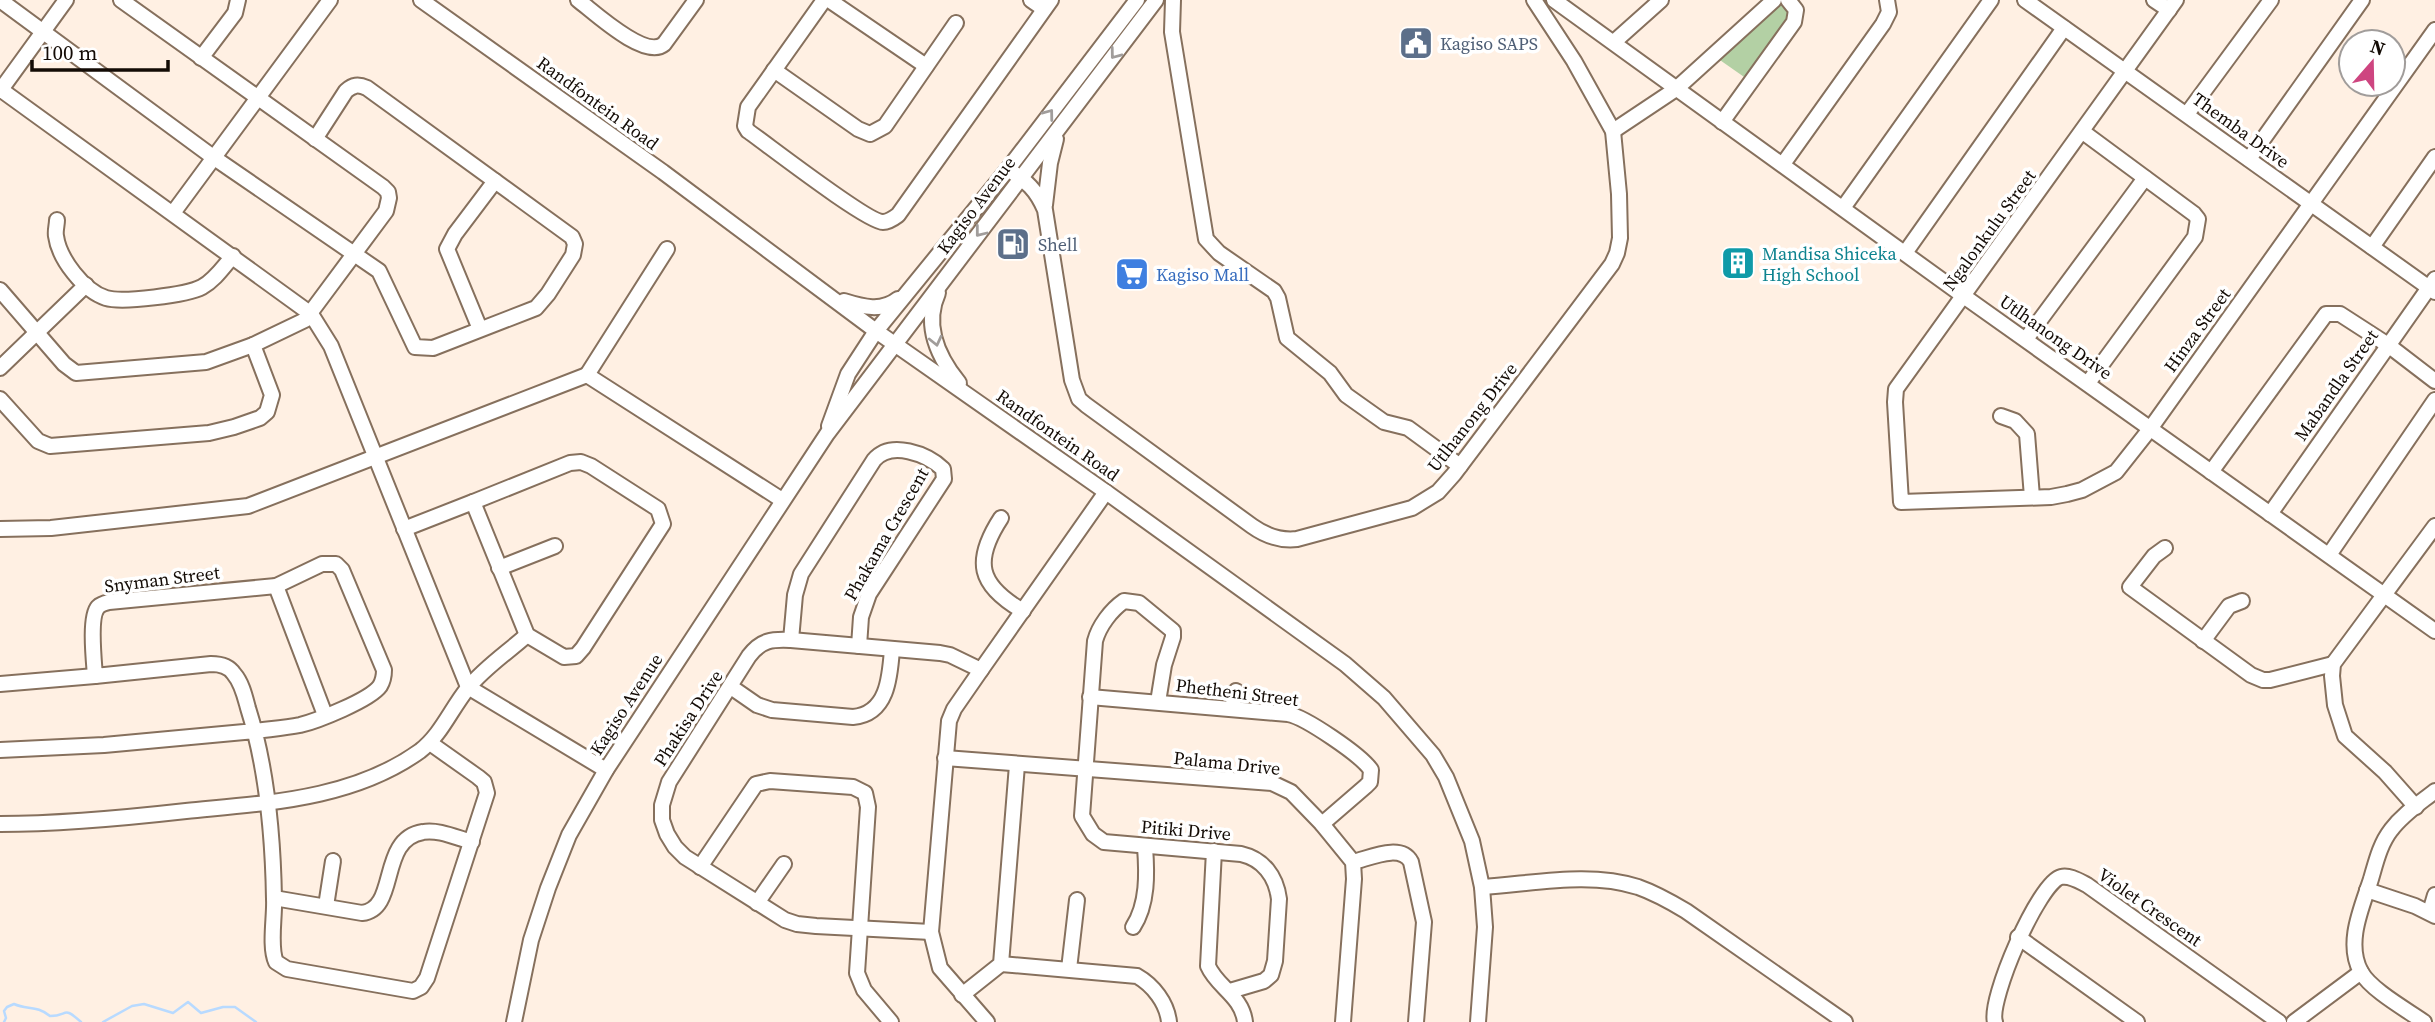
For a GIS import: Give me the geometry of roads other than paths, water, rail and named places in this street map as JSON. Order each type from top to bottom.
[{"type":"street","points":[[0,0],[213,157],[379,271],[415,347],[433,348],[536,308],[575,248],[572,237],[360,85],[352,86],[346,91],[315,139]]},
{"type":"street","points":[[66,0],[0,90],[311,314],[331,346],[468,687],[606,770]]},
{"type":"street","points":[[0,290],[64,364],[76,373],[196,363],[253,345],[286,330],[311,314],[389,204],[388,192],[121,0]]},
{"type":"street","points":[[201,58],[235,13],[237,0]]},
{"type":"street","points":[[173,214],[330,0]]},
{"type":"street","name":"Randfontein Road","points":[[421,0],[876,331],[1345,664],[1394,708],[1433,755],[1446,777],[1472,841],[1482,887],[1485,927],[1478,1022]]},
{"type":"street","points":[[578,0],[625,36],[652,49],[664,44],[696,0]]},
{"type":"street","points":[[926,66],[827,0],[748,107],[744,121],[748,131],[828,190],[868,216],[883,222],[891,220],[898,215],[1047,4],[1031,0]]},
{"type":"street","name":"Kagiso Avenue","points":[[827,434],[848,374],[876,331],[1008,169],[1137,0]]},
{"type":"street","name":"Kagiso Avenue","points":[[514,1022],[531,940],[548,888],[569,835],[606,770],[827,434],[1156,0]]},
{"type":"street","points":[[1173,0],[1172,32],[1206,239],[1219,253],[1273,291],[1278,298],[1287,338],[1330,373],[1346,395],[1384,422],[1408,428],[1460,466]]},
{"type":"street","name":"Utlhanong Drive","points":[[1554,0],[1965,297],[2435,631]]},
{"type":"street","points":[[1614,42],[1661,0]]},
{"type":"street","points":[[1614,131],[1676,89],[1774,0]]},
{"type":"street","points":[[1722,122],[1794,22],[1796,10],[1788,0]]},
{"type":"street","points":[[1843,208],[1990,0]]},
{"type":"street","name":"Themba Drive","points":[[2025,0],[2310,204],[2433,286]]},
{"type":"street","points":[[2154,0],[2173,5]]},
{"type":"street","points":[[2187,114],[2271,0]]},
{"type":"street","points":[[2249,159],[2362,0]]},
{"type":"street","name":"Utlhanong Drive","points":[[1008,169],[1037,192],[1045,210],[1072,380],[1079,399],[1261,532],[1286,540],[1297,539],[1398,513],[1428,499],[1460,466],[1604,275],[1617,253],[1620,238],[1619,194],[1614,131],[1537,1]]},
{"type":"street","points":[[1783,164],[1883,24],[1889,12],[1888,2]]},
{"type":"street","name":"Ngalonkulu Street","points":[[1901,502],[1896,389],[1965,297],[2173,5]]},
{"type":"street","points":[[775,70],[858,129],[870,134],[885,126],[956,23]]},
{"type":"street","points":[[1905,253],[2064,28]]},
{"type":"street","name":"Hinza Street","points":[[1901,502],[2067,494],[2116,472],[2150,429],[2435,30]]},
{"type":"street","points":[[1045,210],[1050,163],[1060,128]]},
{"type":"street","points":[[2083,132],[2198,219],[2198,229],[2187,248],[2088,383]]},
{"type":"street","points":[[2372,247],[2435,157]]},
{"type":"street","points":[[2026,339],[2145,177]]},
{"type":"street","points":[[480,329],[447,249],[455,234],[495,181]]},
{"type":"street","points":[[57,220],[56,234],[64,258],[86,285],[108,299],[144,298],[187,292],[205,285],[233,256]]},
{"type":"street","points":[[0,529],[88,525],[248,506],[587,374],[667,249]]},
{"type":"street","points":[[944,279],[932,314],[934,338],[945,365],[969,396]]},
{"type":"street","points":[[0,368],[86,285]]},
{"type":"street","name":"Mabandla Street","points":[[2270,514],[2388,345],[2433,286]]},
{"type":"street","points":[[835,299],[861,306],[881,307],[893,303],[909,290]]},
{"type":"street","points":[[835,299],[855,321],[861,335],[859,350],[848,374]]},
{"type":"street","points":[[2211,472],[2322,317],[2336,312],[2388,345],[2434,380]]},
{"type":"street","points":[[0,399],[38,441],[50,446],[221,431],[260,418],[270,406],[272,395],[253,345]]},
{"type":"street","points":[[871,374],[897,361],[924,364]]},
{"type":"street","points":[[587,374],[782,500]]},
{"type":"street","points":[[2329,555],[2435,400]]},
{"type":"street","points":[[2001,416],[2015,421],[2027,434],[2032,497]]},
{"type":"street","name":"Phakama Crescent","points":[[791,640],[795,595],[801,573],[874,460],[884,451],[895,449],[933,461],[943,469],[944,479],[869,594],[861,617],[859,646]]},
{"type":"street","points":[[404,529],[570,463],[581,462],[658,509],[663,524],[596,630],[576,656],[564,657],[527,635],[473,502]]},
{"type":"street","points":[[987,1022],[940,968],[930,932],[951,713],[1106,492]]},
{"type":"street","points":[[1001,518],[985,544],[985,572],[993,590],[1002,599],[1023,611]]},
{"type":"street","points":[[2416,807],[2385,772],[2345,736],[2335,705],[2332,677],[2333,663],[2435,526]]},
{"type":"street","points":[[499,568],[555,546]]},
{"type":"street","points":[[2165,548],[2154,555],[2130,587],[2251,675],[2263,680],[2333,663]]},
{"type":"street","name":"Snyman Street","points":[[95,676],[93,622],[101,604],[276,586],[322,564],[336,564],[342,570],[381,662],[384,677],[379,688],[373,693],[326,715]]},
{"type":"street","points":[[0,750],[104,745],[255,731],[303,724],[326,715],[276,586]]},
{"type":"street","points":[[1084,769],[1096,635],[1124,601],[1134,601],[1173,631],[1161,677],[1158,702]]},
{"type":"street","points":[[2203,641],[2229,606],[2242,601]]},
{"type":"street","points":[[0,824],[80,821],[267,802],[314,796],[359,782],[402,762],[430,743],[468,687],[527,635]]},
{"type":"street","name":"Phakisa Drive","points":[[930,932],[797,924],[785,920],[685,857],[667,834],[662,820],[662,805],[669,782],[749,656],[760,644],[774,639],[950,655],[981,670]]},
{"type":"street","points":[[731,687],[757,705],[772,710],[853,717],[866,715],[872,711],[889,686],[892,649]]},
{"type":"street","points":[[0,684],[211,664],[224,666],[234,673],[255,731],[267,802],[274,898],[275,962],[281,966],[409,990],[418,990],[427,978],[486,799],[486,788],[478,777],[430,743]]},
{"type":"street","points":[[1232,708],[1236,691]]},
{"type":"street","name":"Phetheni Street","points":[[1090,697],[1232,708],[1301,718],[1371,770],[1370,782],[1322,824]]},
{"type":"street","name":"Palama Drive","points":[[946,758],[1279,785],[1291,792],[1322,824],[1353,862]]},
{"type":"street","points":[[1001,964],[1017,765]]},
{"type":"street","name":"Pitiki Drive","points":[[1084,769],[1082,816],[1093,834],[1104,842],[1241,854],[1256,858],[1276,882],[1279,898],[1275,961],[1271,975],[1264,981],[1230,991]]},
{"type":"street","points":[[700,867],[756,784],[770,781],[853,787],[864,793],[868,807],[858,978],[864,990],[891,1022]]},
{"type":"street","points":[[2424,1022],[2380,990],[2361,972],[2355,948],[2358,918],[2384,840],[2397,822],[2435,790]]},
{"type":"street","points":[[274,898],[362,913],[376,908],[403,840],[431,831],[472,842]]},
{"type":"street","points":[[1133,927],[1141,914],[1146,869],[1145,847]]},
{"type":"street","points":[[1214,852],[1207,959],[1211,973],[1230,991],[1243,1012],[1245,1022]]},
{"type":"street","points":[[1343,1022],[1350,947],[1353,862],[1398,852],[1408,857],[1411,862],[1424,922],[1416,1022]]},
{"type":"street","points":[[326,906],[333,861]]},
{"type":"street","points":[[757,903],[785,864]]},
{"type":"street","name":"Violet Crescent","points":[[1995,1022],[1994,1008],[2018,937],[2054,881],[2061,877],[2077,879],[2279,1022]]},
{"type":"street","points":[[1482,887],[1594,880],[1638,887],[1686,911],[1844,1022]]},
{"type":"street","points":[[2367,890],[2433,914],[2435,895]]},
{"type":"street","points":[[1069,969],[1077,900]]},
{"type":"street","points":[[2018,937],[2137,1022]]},
{"type":"street","points":[[962,995],[1001,964],[1136,976],[1161,999],[1169,1022]]},
{"type":"street","points":[[2294,1022],[2361,972]]},
{"type":"waterway","points":[[103,1022],[132,1006],[144,1004],[173,1013],[188,1002],[201,1013],[235,1007],[256,1022]]},
{"type":"waterway","points":[[4,1022],[4,1011],[14,1004],[41,1010],[50,1016],[68,1013],[81,1022]]},
{"type":"place","name":"Kagiso SAPS","points":[[1416,43]]},
{"type":"place","name":"Shell","points":[[1013,244]]},
{"type":"place","name":"Mandisa Shiceka High School","points":[[1738,263]]},
{"type":"place","name":"Kagiso Mall","points":[[1132,274]]}]
